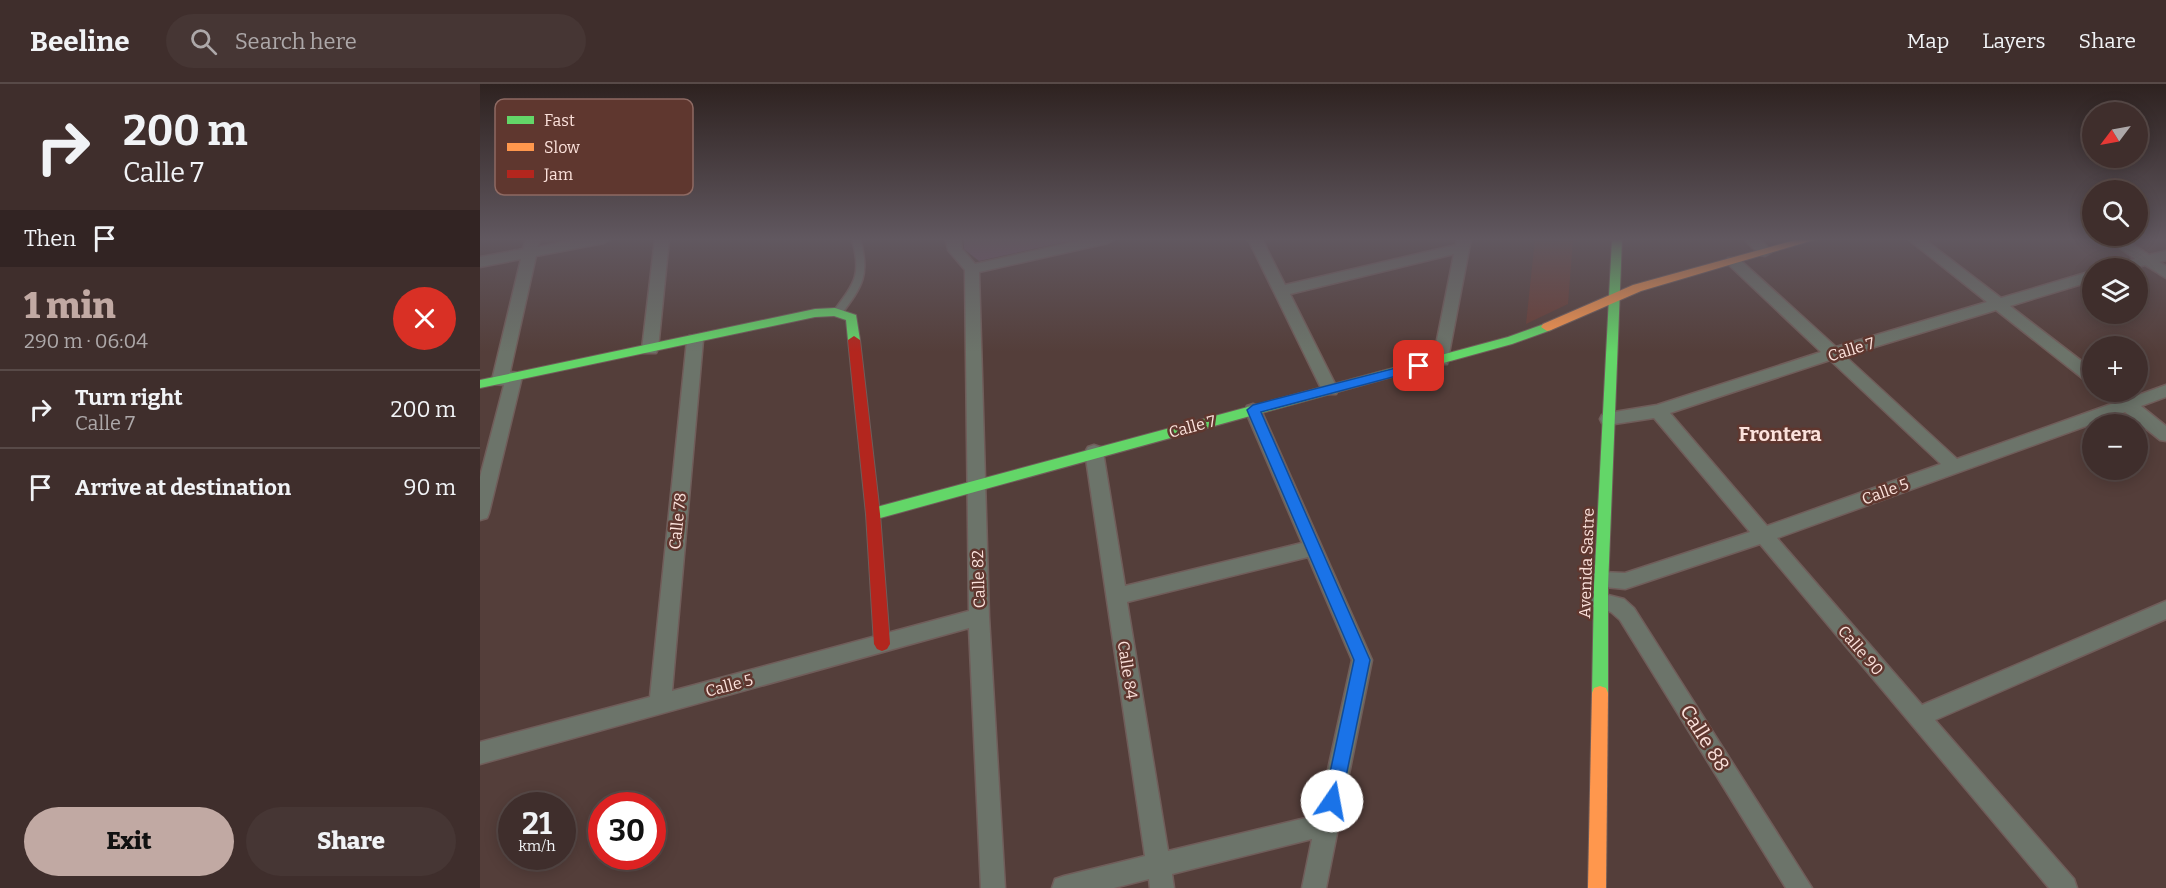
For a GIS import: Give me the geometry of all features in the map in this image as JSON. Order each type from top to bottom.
[{"type":"street","points":[[480,513],[525,277]]},
{"type":"street","points":[[650,349],[658,277]]},
{"type":"street","name":"Calle 82","points":[[972,277],[979,617],[993,888]]},
{"type":"street","points":[[1273,277],[1330,390]]},
{"type":"street","points":[[1280,291],[1335,277]]},
{"type":"street","points":[[1441,360],[1457,277]]},
{"type":"street","name":"Avenida Sastre","points":[[1597,888],[1601,590],[1616,277]]},
{"type":"street","name":"Calle 7","points":[[873,514],[1512,340],[1545,329],[1616,296],[1681,277]]},
{"type":"street","points":[[1750,277],[1954,466]]},
{"type":"street","points":[[1963,277],[2082,369]]},
{"type":"street","name":"Calle 7","points":[[1608,418],[1658,411],[1832,354],[2082,279]]},
{"type":"street","points":[[480,384],[823,312],[838,312],[852,318],[873,514],[882,644]]},
{"type":"street","name":"Calle 78","points":[[660,703],[695,340]]},
{"type":"street","name":"Calle 5","points":[[1601,590],[1763,535],[2166,391]]},
{"type":"street","points":[[2125,402],[2166,435]]},
{"type":"street","points":[[1253,410],[1362,660],[1314,888]]},
{"type":"street","name":"Calle 90","points":[[1658,411],[2065,888]]},
{"type":"street","name":"Calle 84","points":[[1094,452],[1160,877]]},
{"type":"street","points":[[1117,596],[1314,548]]},
{"type":"street","name":"Calle 88","points":[[1601,590],[1627,614],[1800,888]]},
{"type":"street","points":[[1918,717],[2166,610]]},
{"type":"street","name":"Calle 5","points":[[480,753],[979,617]]},
{"type":"street","points":[[1064,888],[1160,877],[1328,824]]},
{"type":"lane","points":[[838,312],[856,288],[859,277]]},
{"type":"shaded area","points":[[1531,277],[1570,277],[1568,304],[1526,324]]},
{"type":"traffic: fast","points":[[1600,693],[1601,587],[1615,277]]},
{"type":"traffic: fast","points":[[480,384],[815,313],[835,312],[852,318],[854,340]]},
{"type":"traffic: fast","points":[[873,514],[1512,340],[1547,327]]},
{"type":"traffic: slow","points":[[1547,327],[1637,288],[1678,277]]},
{"type":"traffic: slow","points":[[1597,888],[1600,693]]},
{"type":"traffic: jam","points":[[854,340],[873,514],[882,644]]},
{"type":"district","name":"Frontera","points":[[1780,434]]},
{"type":"route","points":[[1332,801],[1362,660],[1253,410],[1419,366]]}]
